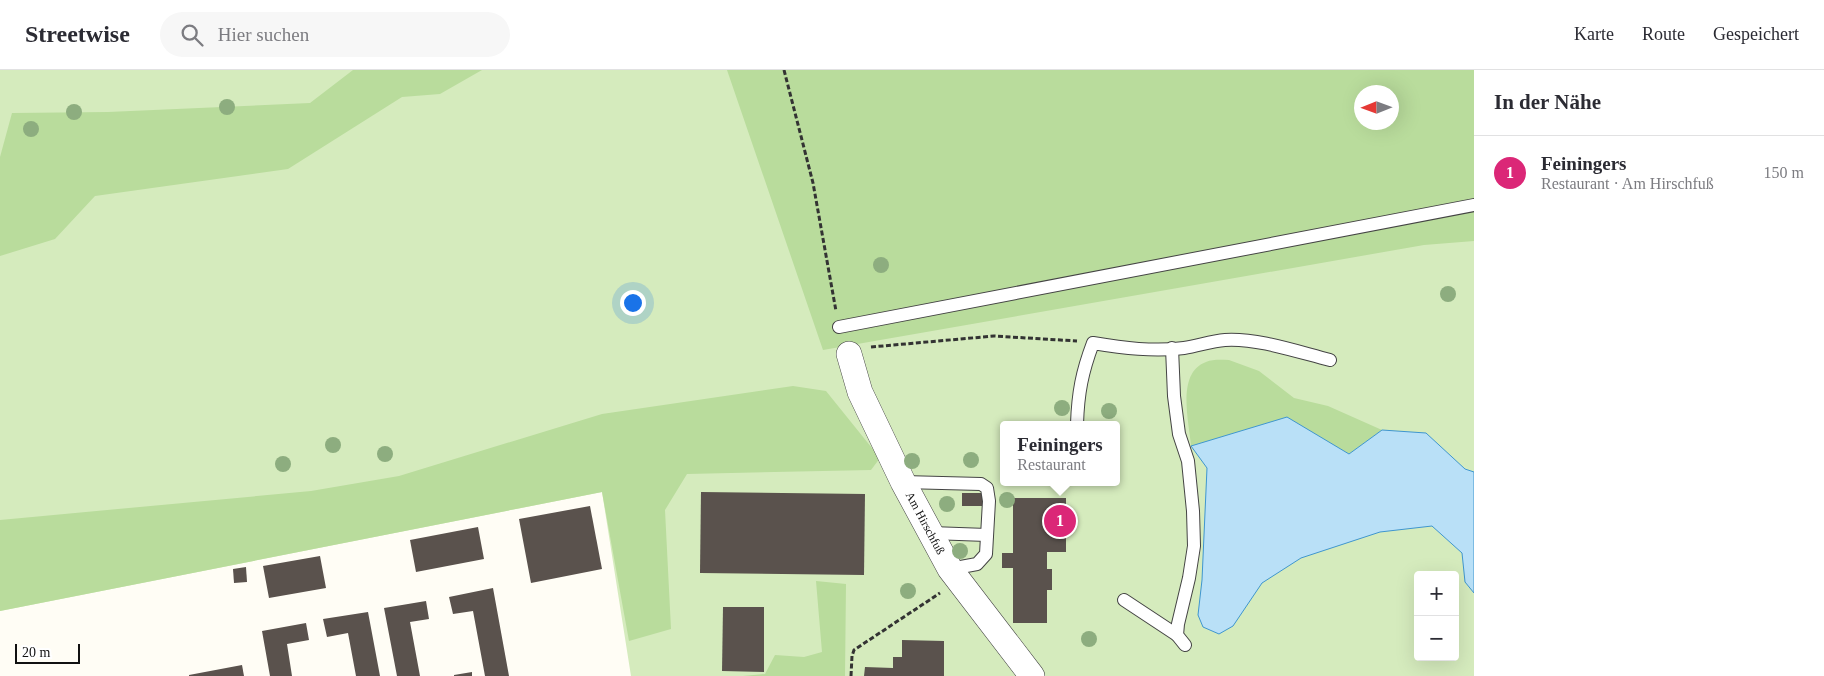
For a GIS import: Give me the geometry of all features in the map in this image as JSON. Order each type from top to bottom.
[{"type":"street","name":"Am Hirschfuß","points":[[849,354],[860,392],[903,482],[954,574],[1032,676]]},
{"type":"lane","points":[[839,327],[1474,205]]},
{"type":"lane","points":[[1077,421],[1078,394],[1084,368],[1093,343],[1122,348],[1172,348],[1226,340],[1249,341],[1330,360]]},
{"type":"lane","points":[[1124,600],[1181,640],[1178,624],[1189,578],[1194,546],[1193,511],[1188,462],[1179,434],[1174,396],[1172,348]]},
{"type":"lane","points":[[903,482],[981,484],[987,488],[989,501],[986,554],[977,564],[954,574]]},
{"type":"lane","points":[[931,533],[988,535]]},
{"type":"path","points":[[784,70],[813,183],[839,327]]},
{"type":"path","points":[[849,354],[863,348],[994,336],[1093,343]]},
{"type":"path","points":[[851,676],[854,650],[954,574]]},
{"type":"green space","points":[[0,70],[1474,70],[1474,676],[631,676],[602,492],[0,611]]},
{"type":"green space","points":[[353,70],[482,70],[440,94],[402,97],[288,169],[95,196],[55,239],[0,256],[0,157],[12,113],[108,112],[310,103]]},
{"type":"green space","points":[[727,70],[1474,70],[1474,241],[1424,245],[823,350]]},
{"type":"green space","points":[[1229,360],[1259,371],[1294,398],[1328,406],[1382,430],[1349,454],[1287,418],[1191,446],[1186,399],[1191,376],[1197,368],[1206,362]]},
{"type":"green space","points":[[793,386],[826,391],[880,458],[871,470],[687,474],[665,510],[671,629],[629,641],[602,492],[0,611],[0,520],[311,491],[399,476],[602,414]]},
{"type":"green space","points":[[816,581],[846,584],[845,676],[743,676],[765,674],[775,655],[804,657],[822,652]]},
{"type":"water","points":[[1287,417],[1349,454],[1382,430],[1426,433],[1465,469],[1474,472],[1474,593],[1465,582],[1462,553],[1432,526],[1380,532],[1301,558],[1262,583],[1233,626],[1219,634],[1203,627],[1198,615],[1202,580],[1207,468],[1191,446]]},
{"type":"building","points":[[701,492],[865,494],[864,575],[700,573]]},
{"type":"building","points":[[962,493],[982,493],[982,506],[962,506]]},
{"type":"building","points":[[1013,498],[1066,498],[1066,552],[1047,552],[1047,569],[1052,569],[1052,590],[1047,590],[1047,623],[1013,623],[1013,568],[1002,568],[1002,553],[1013,553]]},
{"type":"building","points":[[590,506],[602,569],[531,583],[519,519]]},
{"type":"building","points":[[478,527],[484,559],[416,572],[410,540]]},
{"type":"building","points":[[320,556],[326,588],[269,598],[263,566]]},
{"type":"building","points":[[246,567],[247,582],[234,583],[233,569]]},
{"type":"building","points":[[493,588],[509,676],[485,676],[473,611],[453,614],[449,597]]},
{"type":"building","points":[[426,601],[429,619],[410,622],[420,676],[397,676],[384,608]]},
{"type":"building","points":[[723,607],[764,607],[764,672],[722,671]]},
{"type":"building","points":[[368,612],[380,676],[356,676],[348,633],[327,637],[323,619]]},
{"type":"building","points":[[306,623],[309,640],[287,644],[292,676],[270,676],[262,631]]},
{"type":"building","points":[[902,640],[944,641],[944,676],[864,676],[865,667],[893,668],[893,657],[902,657]]},
{"type":"building","points":[[242,665],[244,676],[189,676],[189,675]]},
{"type":"building","points":[[472,672],[472,676],[454,676],[454,675]]},
{"type":"place","name":"Feiningers","points":[[1060,521]]}]
